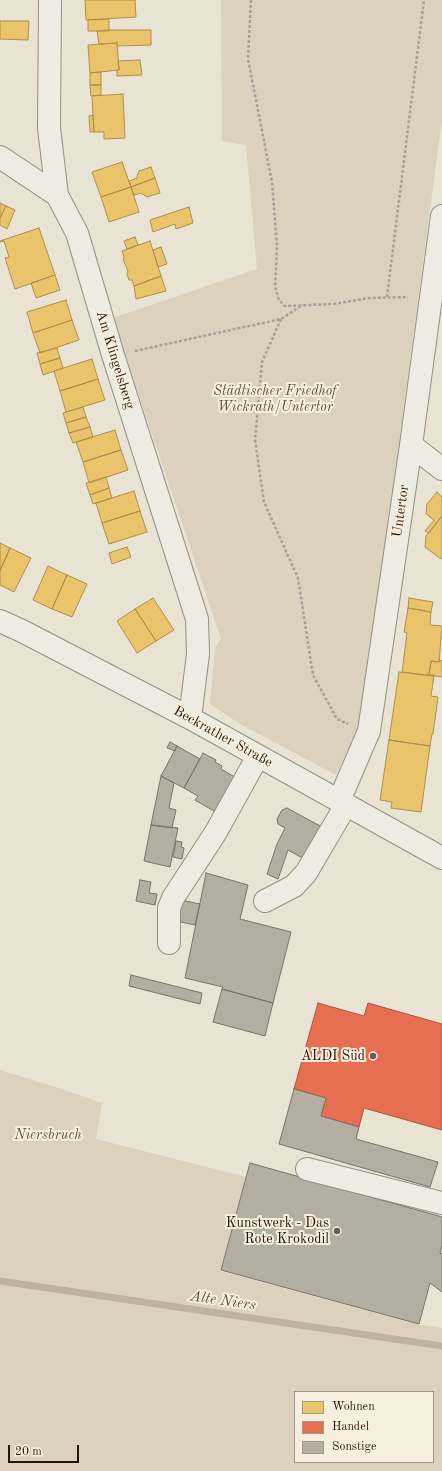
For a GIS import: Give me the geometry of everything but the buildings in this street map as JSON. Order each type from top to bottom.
[{"type":"street","name":"Am Klingelsberg","points":[[50,0],[49,128],[57,195],[76,233],[113,355],[198,619],[198,654],[190,718]]},
{"type":"street","points":[[0,157],[57,195]]},
{"type":"street","name":"Untertor","points":[[265,901],[294,886],[306,873],[342,803],[368,730],[411,445],[442,216]]},
{"type":"street","points":[[411,445],[442,469]]},
{"type":"street","name":"Beckrather Straße","points":[[0,621],[190,718],[442,858]]},
{"type":"street","points":[[169,943],[169,908],[173,898],[216,832],[258,756]]},
{"type":"street","points":[[307,1169],[442,1203]]},
{"type":"path","points":[[250,0],[248,59],[272,182],[278,246],[275,287],[279,300],[285,306],[302,306],[334,304],[370,298],[431,297]]},
{"type":"path","points":[[387,297],[424,0]]},
{"type":"path","points":[[113,355],[281,319],[302,306]]},
{"type":"path","points":[[281,319],[262,362],[255,440],[264,502],[298,578],[313,675],[337,719],[368,730]]},
{"type":"green space","name":"Städtischer Friedhof Wickrath/Untertor","points":[[221,0],[442,0],[442,119],[362,722],[336,775],[240,724],[210,704],[215,647],[221,639],[113,318],[257,269],[246,145],[222,141]]},
{"type":"green space","name":"Niersbruch","points":[[0,1070],[102,1103],[96,1139],[246,1177],[220,1271],[420,1325],[442,1328],[442,1471],[0,1471]]},
{"type":"waterway","name":"Alte Niers","points":[[0,1281],[442,1346]]},
{"type":"place","name":"ALDI Süd","points":[[373,1056]]},
{"type":"place","name":"Kunstwerk - Das Rote Krokodil","points":[[337,1231]]}]
